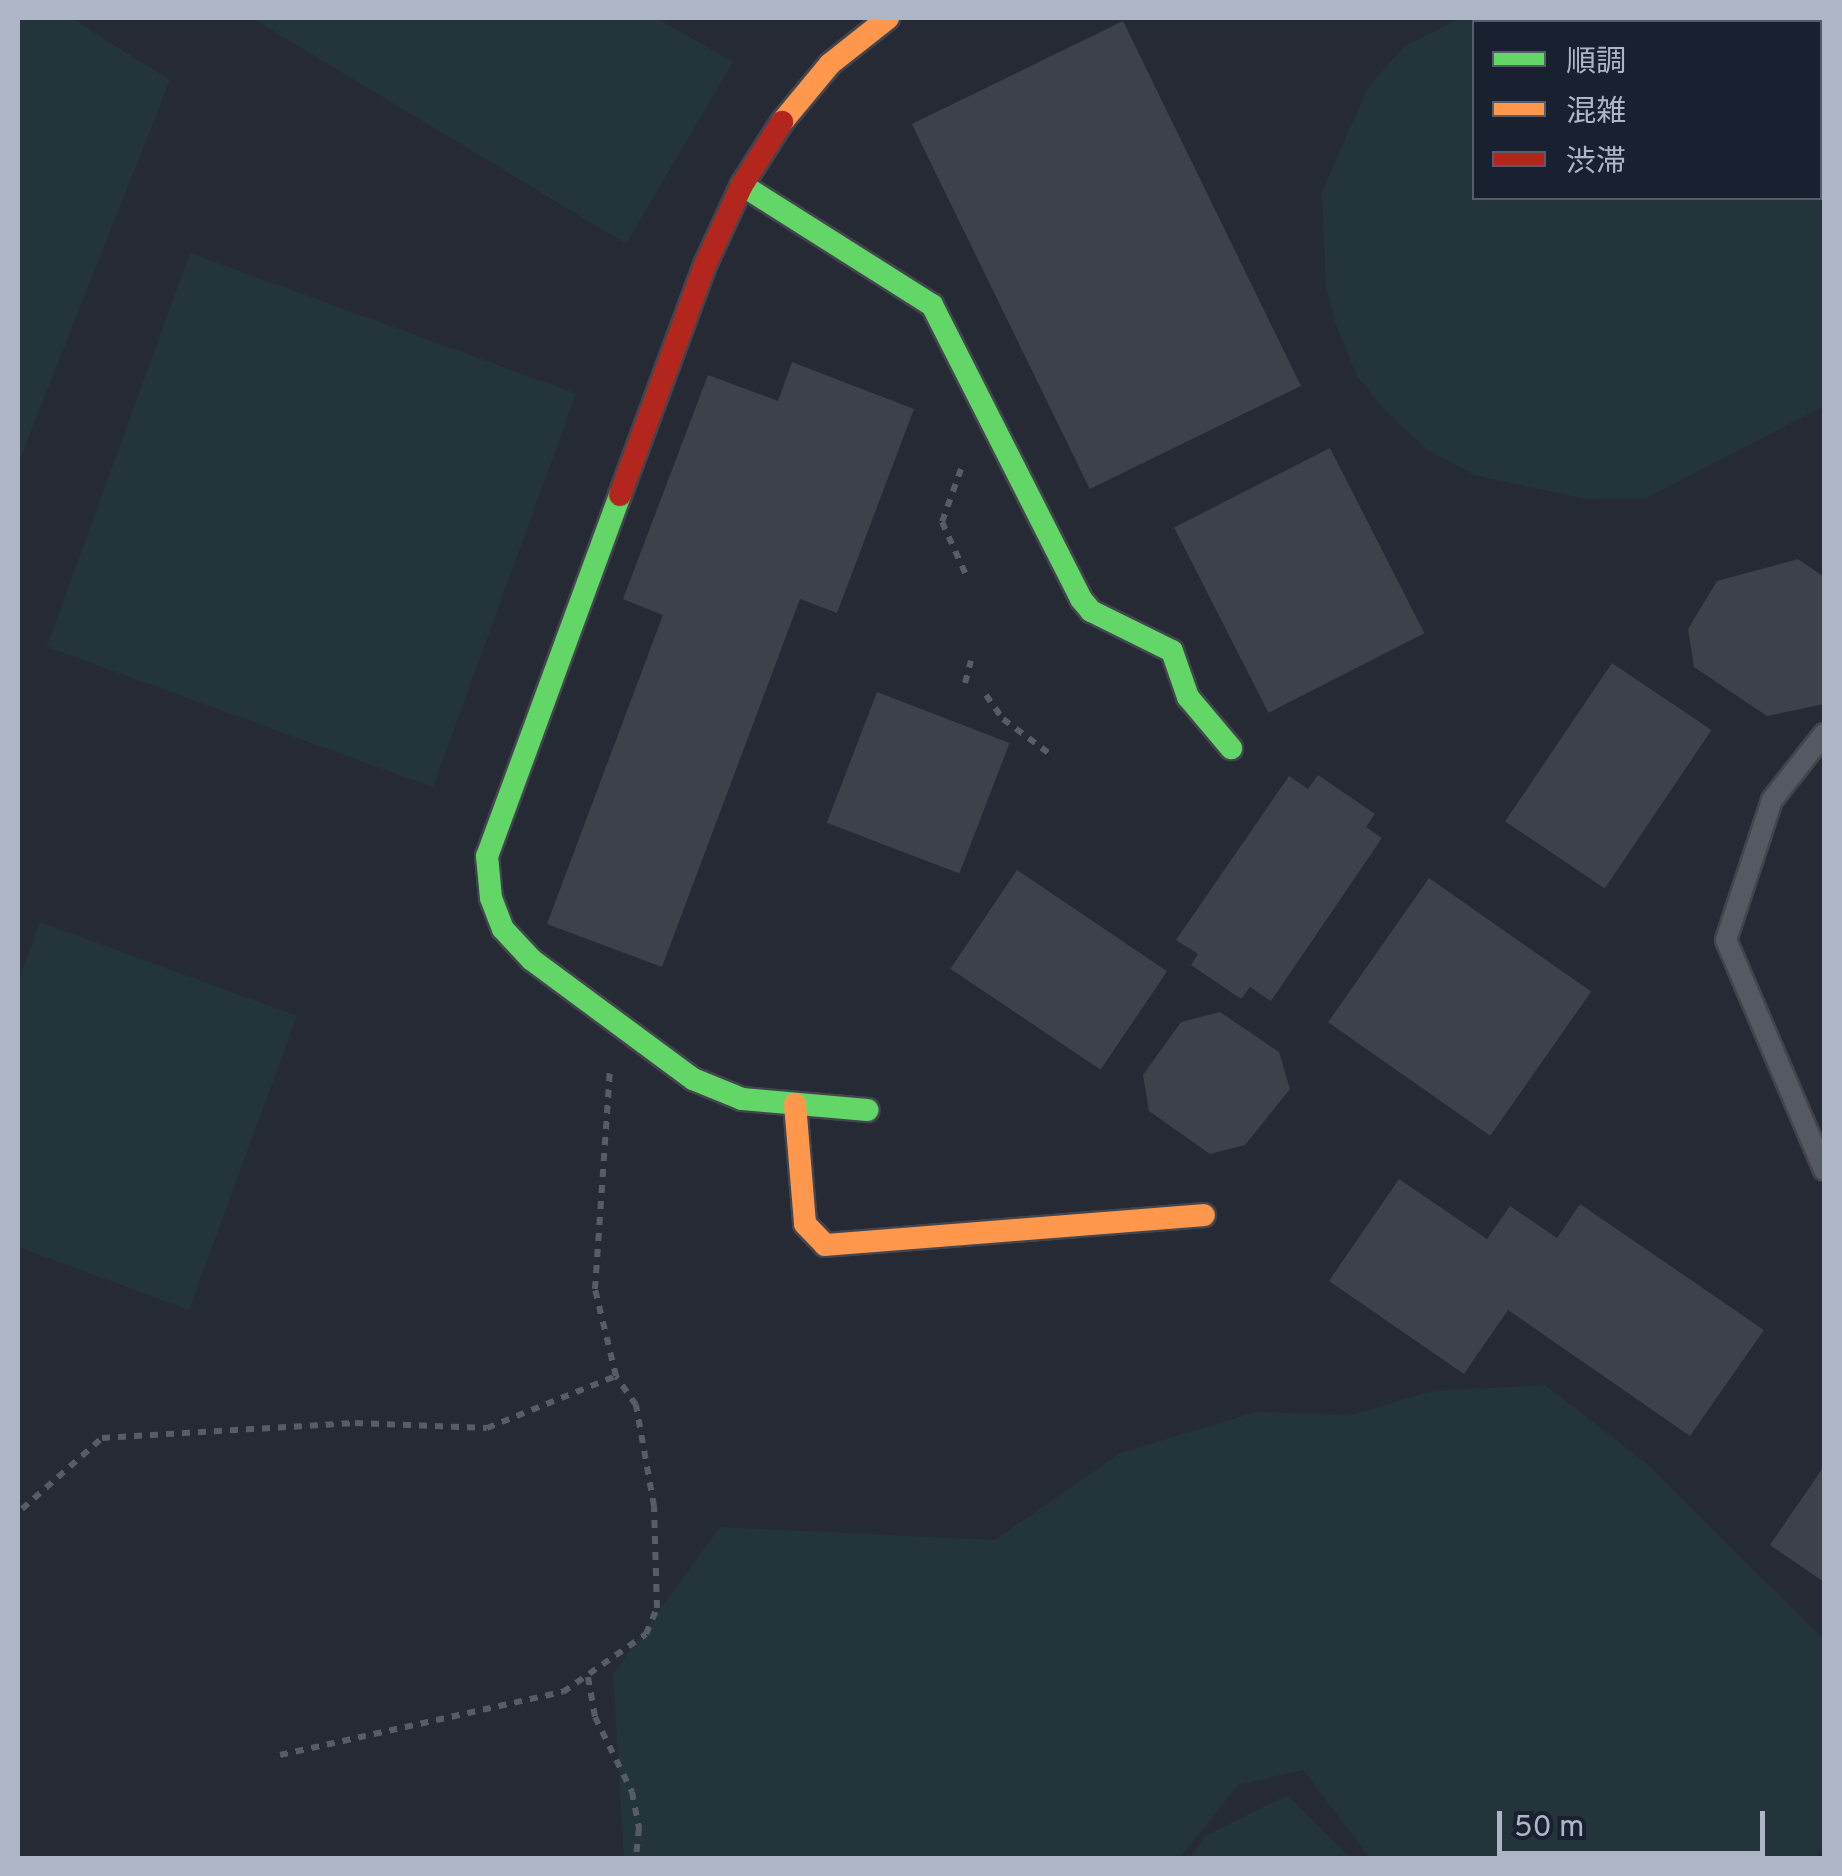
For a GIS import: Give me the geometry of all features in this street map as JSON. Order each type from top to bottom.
[{"type":"street","points":[[868,1110],[742,1099],[692,1080],[624,1022],[532,960],[503,930],[491,898],[487,856],[705,265],[742,185],[778,127],[830,64],[888,18]]},
{"type":"street","points":[[742,185],[932,305],[1081,599],[1091,612],[1172,651],[1188,697],[1231,748]]},
{"type":"street","points":[[795,1104],[804,1224],[825,1245],[1204,1215]]},
{"type":"lane","points":[[1824,734],[1772,800],[1726,940],[1824,1170]]},
{"type":"path","points":[[961,469],[942,522],[966,575]]},
{"type":"path","points":[[965,683],[971,661]]},
{"type":"path","points":[[986,695],[1003,719],[1054,757]]},
{"type":"path","points":[[280,1756],[563,1692],[646,1634],[657,1608],[647,1455],[636,1405],[616,1376],[595,1289],[611,1059],[624,1022]]},
{"type":"path","points":[[22,1509],[102,1438],[354,1423],[487,1428],[616,1376]]},
{"type":"path","points":[[588,1677],[595,1717],[632,1792],[639,1828],[636,1858]]},
{"type":"shaded area","points":[[18,18],[71,18],[170,80],[18,464]]},
{"type":"shaded area","points":[[252,18],[657,18],[733,62],[626,244]]},
{"type":"shaded area","points":[[1461,18],[1824,18],[1824,406],[1646,498],[1585,499],[1474,475],[1429,451],[1389,415],[1357,376],[1326,288],[1322,192],[1368,87],[1405,46]]},
{"type":"shaded area","points":[[190,253],[576,394],[433,787],[47,647]]},
{"type":"shaded area","points":[[40,922],[297,1016],[189,1310],[18,1247],[18,982]]},
{"type":"shaded area","points":[[1545,1385],[1646,1463],[1824,1640],[1824,1843],[1815,1858],[1370,1858],[1303,1770],[1238,1785],[1180,1858],[624,1858],[613,1674],[720,1527],[995,1540],[1120,1453],[1256,1412],[1352,1415],[1432,1391]]},
{"type":"shaded area","points":[[1287,1795],[1351,1858],[1190,1858],[1205,1836]]},
{"type":"building","points":[[1123,21],[1301,386],[1090,489],[912,124]]},
{"type":"building","points":[[792,362],[914,409],[837,613],[800,599],[662,967],[547,924],[663,615],[623,599],[708,375],[778,401]]},
{"type":"building","points":[[1330,448],[1424,633],[1269,713],[1174,527]]},
{"type":"building","points":[[1798,559],[1824,577],[1824,704],[1767,716],[1694,667],[1688,629],[1717,581]]},
{"type":"building","points":[[1612,663],[1711,730],[1605,888],[1505,821]]},
{"type":"building","points":[[877,692],[1010,743],[959,874],[827,823]]},
{"type":"building","points":[[1318,775],[1375,814],[1366,827],[1382,838],[1271,1001],[1250,987],[1241,999],[1191,965],[1198,954],[1176,940],[1289,776],[1308,789]]},
{"type":"building","points":[[1017,870],[1167,971],[1101,1070],[950,969]]},
{"type":"building","points":[[1429,878],[1591,992],[1490,1136],[1328,1022]]},
{"type":"building","points":[[1220,1012],[1279,1052],[1290,1089],[1245,1145],[1210,1154],[1149,1111],[1143,1075],[1181,1022]]},
{"type":"building","points":[[1399,1179],[1487,1239],[1510,1206],[1557,1238],[1580,1204],[1764,1330],[1690,1436],[1508,1310],[1464,1374],[1329,1281]]},
{"type":"building","points":[[1824,1466],[1824,1582],[1770,1545]]},
{"type":"traffic: fast","points":[[742,185],[932,305],[1081,599],[1091,611],[1172,651],[1188,697],[1231,748]]},
{"type":"traffic: fast","points":[[620,495],[487,856],[491,898],[503,929],[532,960],[693,1079],[742,1099],[868,1110]]},
{"type":"traffic: slow","points":[[782,122],[830,64],[888,18]]},
{"type":"traffic: slow","points":[[795,1104],[805,1224],[825,1245],[1204,1215]]},
{"type":"traffic: jam","points":[[620,495],[705,265],[742,185],[782,122]]}]
